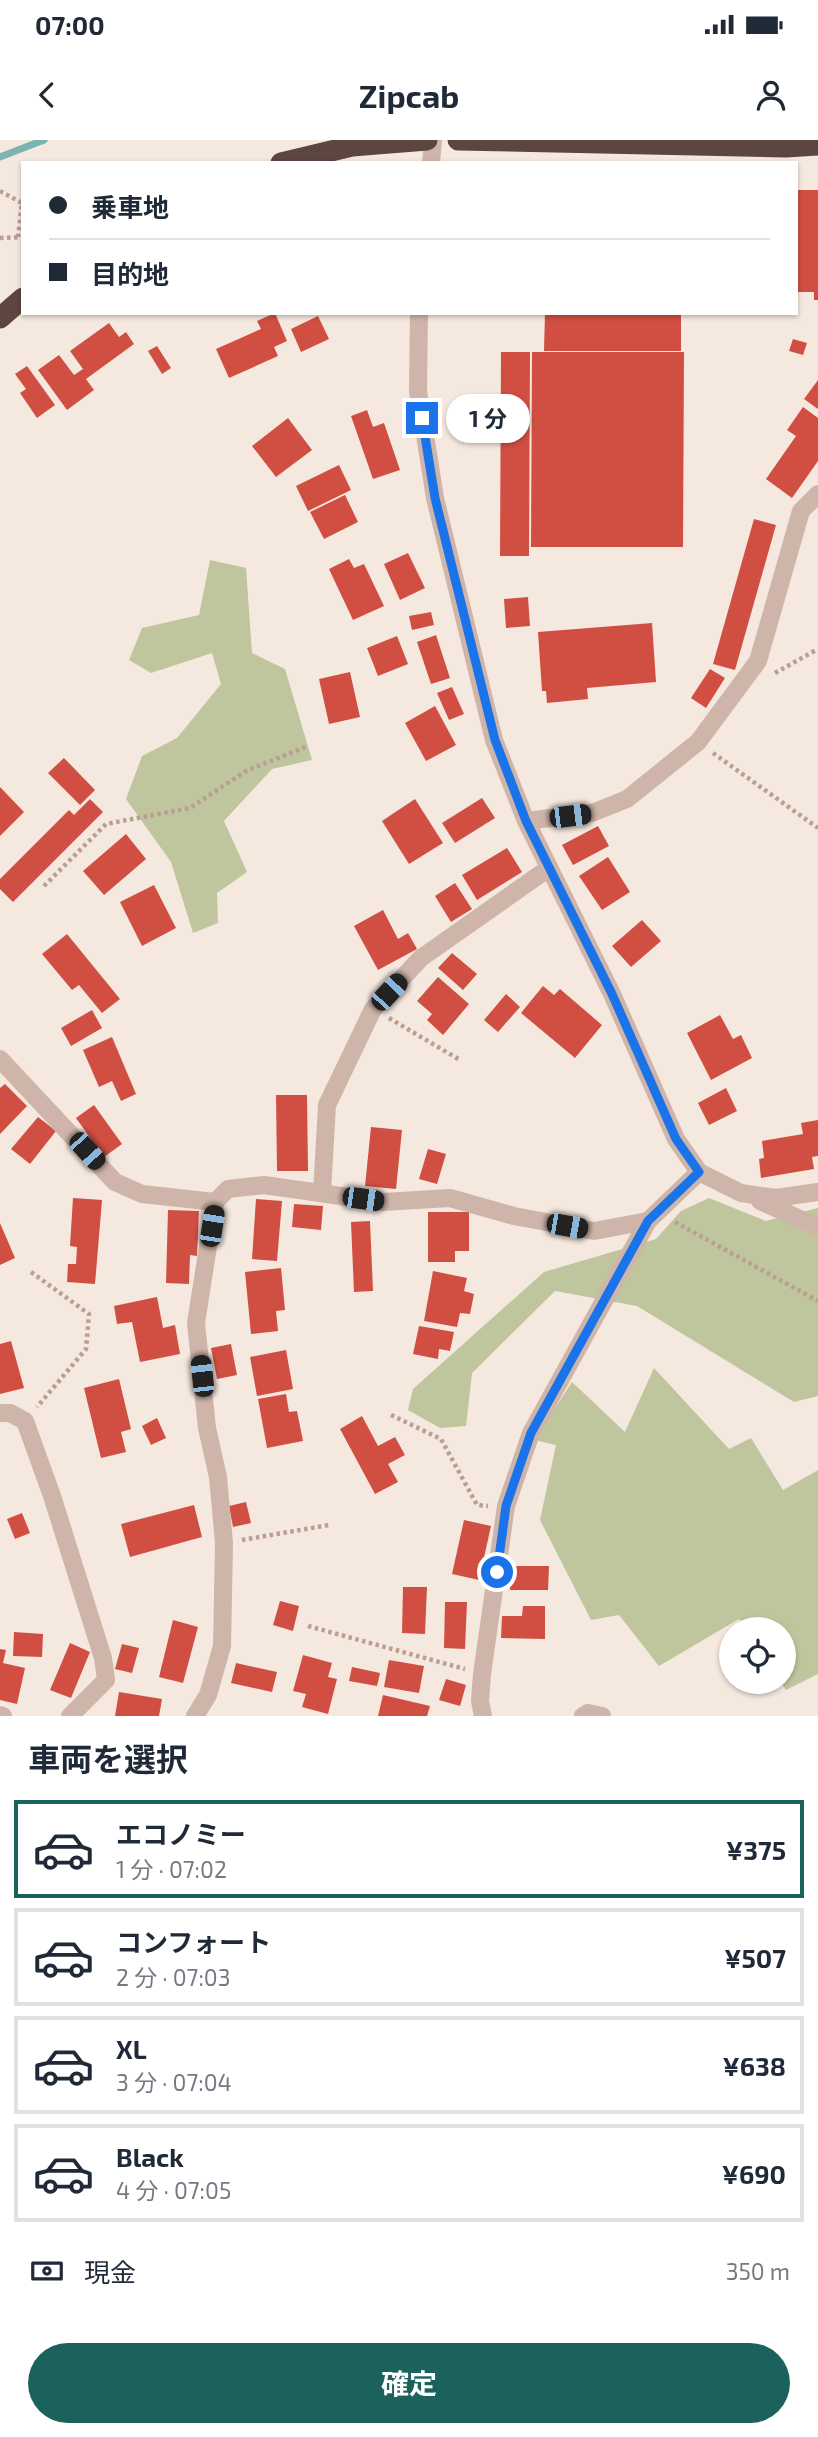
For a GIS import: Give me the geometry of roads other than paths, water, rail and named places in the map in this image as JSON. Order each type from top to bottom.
[{"type":"highway","points":[[289,161],[352,146],[427,140]]},
{"type":"highway","points":[[458,140],[786,147],[818,145]]},
{"type":"highway","points":[[0,318],[21,300]]},
{"type":"street","points":[[431,161],[433,140]]},
{"type":"street","points":[[419,315],[418,391],[435,498],[495,740],[526,821],[612,994],[676,1139],[699,1172],[818,1227]]},
{"type":"street","points":[[526,821],[592,813],[627,799],[698,742],[758,661],[801,511],[818,494]]},
{"type":"street","points":[[322,1193],[327,1105],[373,1009],[421,958],[549,868]]},
{"type":"street","points":[[0,1059],[115,1182],[142,1194],[215,1202]]},
{"type":"street","points":[[482,1716],[482,1674],[506,1506],[531,1433],[648,1221],[699,1172]]},
{"type":"street","points":[[195,1716],[208,1695],[222,1646],[224,1543],[218,1477],[207,1428],[196,1324],[215,1202],[228,1189],[264,1185],[383,1202],[450,1198],[514,1216],[594,1231],[648,1221]]},
{"type":"street","points":[[741,1193],[776,1198],[818,1192]]},
{"type":"street","points":[[0,1413],[10,1413],[25,1421],[52,1496],[103,1658],[106,1680],[70,1716]]},
{"type":"street","points":[[583,1716],[588,1713],[602,1716]]},
{"type":"waterway","points":[[0,157],[44,140]]}]
